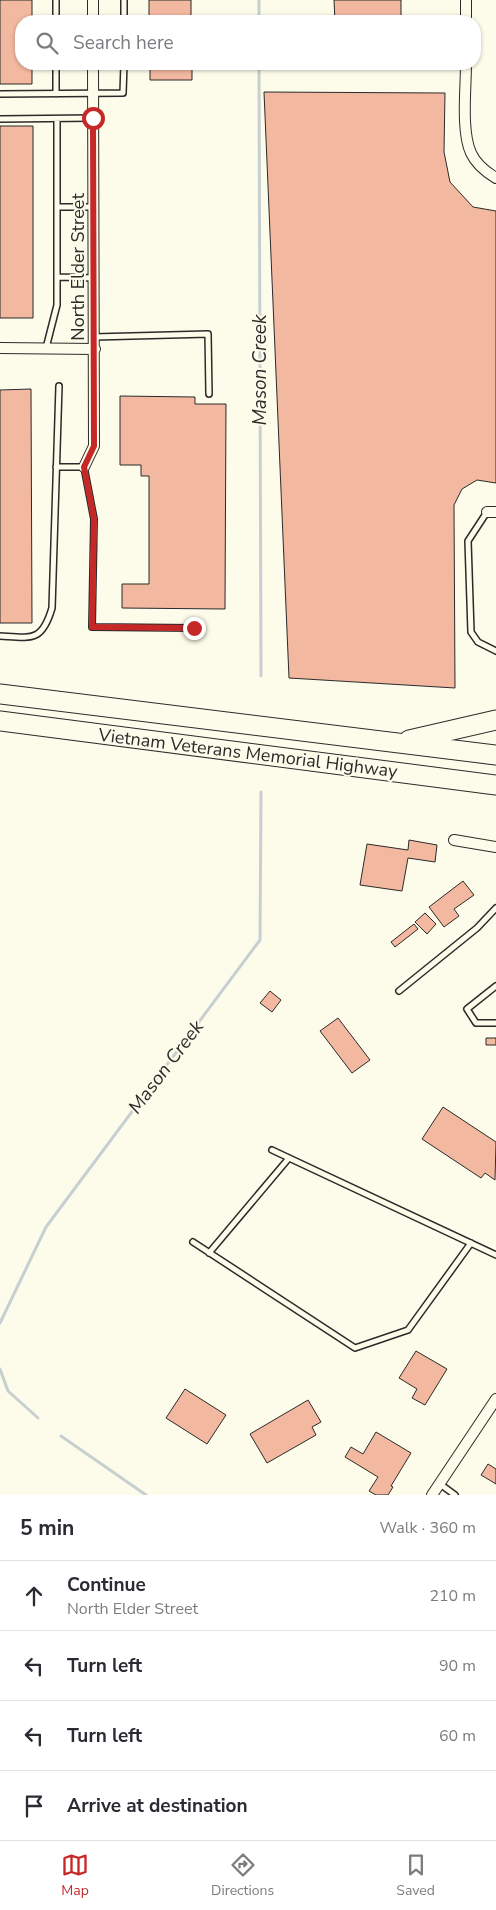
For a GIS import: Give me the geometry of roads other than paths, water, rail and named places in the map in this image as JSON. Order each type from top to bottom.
[{"type":"highway","name":"Vietnam Veterans Memorial Highway","points":[[0,694],[393,744],[496,755]]},
{"type":"highway","points":[[393,744],[496,720]]},
{"type":"highway","name":"Vietnam Veterans Memorial Highway","points":[[0,721],[496,785]]},
{"type":"highway","points":[[225,751],[496,798]]},
{"type":"street","points":[[93,0],[93,15]]},
{"type":"street","points":[[466,0],[466,15]]},
{"type":"street","name":"North Elder Street","points":[[84,467],[94,446],[93,70]]},
{"type":"street","points":[[466,70],[466,130],[471,153],[485,171],[496,178]]},
{"type":"street","points":[[0,348],[95,349]]},
{"type":"street","points":[[454,840],[496,847]]},
{"type":"street","points":[[432,1495],[496,1399]]},
{"type":"lane","points":[[56,0],[56,15]]},
{"type":"lane","points":[[124,0],[124,15]]},
{"type":"lane","points":[[56,70],[56,94]]},
{"type":"lane","points":[[0,94],[124,93],[124,70]]},
{"type":"lane","points":[[0,119],[93,118]]},
{"type":"lane","points":[[46,348],[58,304],[58,119]]},
{"type":"lane","points":[[58,207],[94,207]]},
{"type":"lane","points":[[58,277],[94,278]]},
{"type":"lane","points":[[94,337],[208,334],[209,394]]},
{"type":"lane","points":[[0,636],[26,637],[39,634],[47,626],[52,608],[59,386]]},
{"type":"lane","points":[[56,468],[84,467],[94,519],[92,627],[194,628]]},
{"type":"lane","points":[[491,512],[468,541],[471,632],[478,642],[496,651]]},
{"type":"lane","points":[[399,991],[477,928],[496,908]]},
{"type":"lane","points":[[496,986],[467,1009],[476,1023],[496,1023]]},
{"type":"lane","points":[[272,1150],[496,1255]]},
{"type":"lane","points":[[210,1253],[289,1158]]},
{"type":"lane","points":[[193,1242],[355,1348],[408,1330],[471,1243]]},
{"type":"lane","points":[[440,1484],[455,1495]]},
{"type":"waterway","name":"Mason Creek","points":[[259,0],[259,15]]},
{"type":"waterway","name":"Mason Creek","points":[[259,70],[261,676]]},
{"type":"waterway","name":"Mason Creek","points":[[0,1323],[46,1227],[260,940],[261,792]]},
{"type":"waterway","name":"Mason Creek","points":[[0,1369],[8,1391],[38,1418]]},
{"type":"waterway","name":"Mason Creek","points":[[61,1436],[146,1495]]}]
